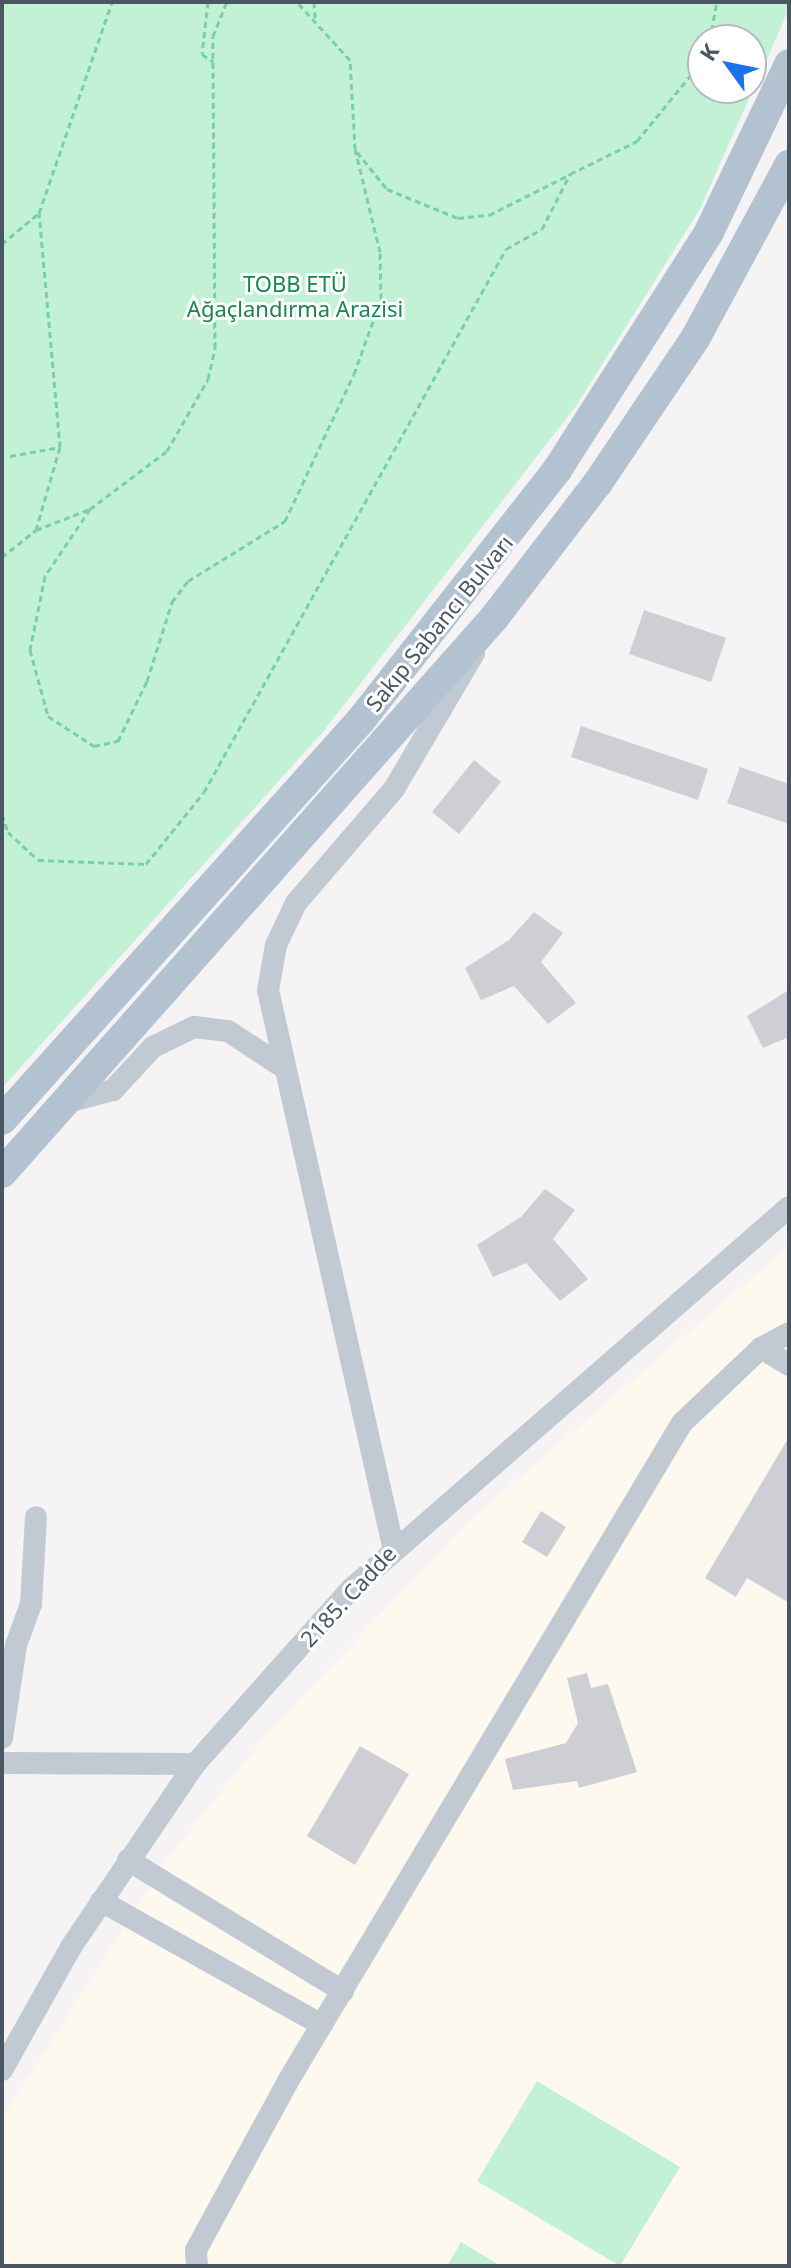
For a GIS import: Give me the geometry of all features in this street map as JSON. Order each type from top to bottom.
[{"type":"main road","name":"Sakıp Sabancı Bulvarı","points":[[2,1120],[361,720],[496,552],[636,354],[701,246],[789,64]]},
{"type":"main road","name":"Sakıp Sabancı Bulvarı","points":[[2,1173],[494,618],[597,484],[696,337],[789,165]]},
{"type":"street","points":[[393,1546],[280,1065],[268,990],[276,945],[296,903],[394,789],[494,618]]},
{"type":"street","points":[[67,1102],[113,1090],[153,1047],[194,1027],[228,1031],[280,1065]]},
{"type":"street","name":"2185. Cadde","points":[[2,2070],[101,1901],[195,1764],[393,1546],[789,1207]]},
{"type":"street","points":[[197,2266],[196,2250],[322,2025],[682,1423],[761,1348],[789,1333]]},
{"type":"street","points":[[761,1348],[789,1365]]},
{"type":"street","points":[[2,1738],[16,1645],[31,1604],[36,1517]]},
{"type":"street","points":[[2,1763],[195,1764]]},
{"type":"street","points":[[128,1860],[343,1991]]},
{"type":"street","points":[[101,1901],[322,2025]]},
{"type":"path","points":[[36,530],[60,447],[39,213],[112,2]]},
{"type":"path","points":[[208,2],[202,54],[214,62]]},
{"type":"path","points":[[2,557],[36,530],[90,509],[167,451],[208,379],[215,348],[213,36],[227,2]]},
{"type":"path","points":[[90,509],[45,576],[30,650],[48,716],[94,746],[118,741],[147,681],[172,602],[188,581],[285,521],[354,374],[381,299],[380,252],[355,149],[350,60],[315,18],[297,2]]},
{"type":"path","points":[[314,2],[315,18]]},
{"type":"path","points":[[713,24],[717,2]]},
{"type":"path","points":[[355,149],[387,189],[458,218],[489,215],[637,141],[687,80]]},
{"type":"path","points":[[2,814],[8,832],[38,860],[146,864],[204,792],[506,249],[542,229],[570,174]]},
{"type":"path","points":[[2,244],[39,213]]},
{"type":"path","points":[[10,456],[60,447]]},
{"type":"shaded area","points":[[789,1246],[789,2266],[2,2266],[2,2119],[169,1857],[266,1735],[470,1520]]},
{"type":"green space","name":"TOBB ETÜ Ağaçlandırma Arazisi","points":[[2,2],[789,2],[789,9],[767,58],[767,24],[687,24],[687,104],[747,104],[700,209],[576,406],[322,733],[2,1088]]},
{"type":"green space","points":[[537,2081],[680,2167],[620,2266],[477,2181]]},
{"type":"green space","points":[[461,2242],[501,2266],[447,2266]]},
{"type":"building","points":[[644,610],[726,638],[711,682],[629,654]]},
{"type":"building","points":[[581,726],[708,769],[698,800],[571,757]]},
{"type":"building","points":[[474,760],[501,782],[459,834],[432,812]]},
{"type":"building","points":[[740,767],[789,784],[789,824],[727,803]]},
{"type":"building","points":[[534,912],[563,933],[541,962],[576,1003],[548,1024],[514,986],[481,1000],[465,968],[509,940]]},
{"type":"building","points":[[789,990],[789,1037],[763,1048],[747,1016]]},
{"type":"building","points":[[545,1189],[575,1210],[553,1239],[588,1279],[560,1301],[526,1263],[493,1277],[477,1245],[521,1217]]},
{"type":"building","points":[[789,1437],[789,1603],[747,1578],[736,1597],[705,1578]]},
{"type":"building","points":[[541,1511],[566,1527],[547,1557],[522,1542]]},
{"type":"building","points":[[587,1673],[591,1688],[608,1684],[637,1772],[579,1788],[577,1781],[513,1790],[505,1759],[566,1743],[578,1723],[567,1678]]},
{"type":"building","points":[[360,1746],[409,1774],[355,1865],[307,1836]]}]
